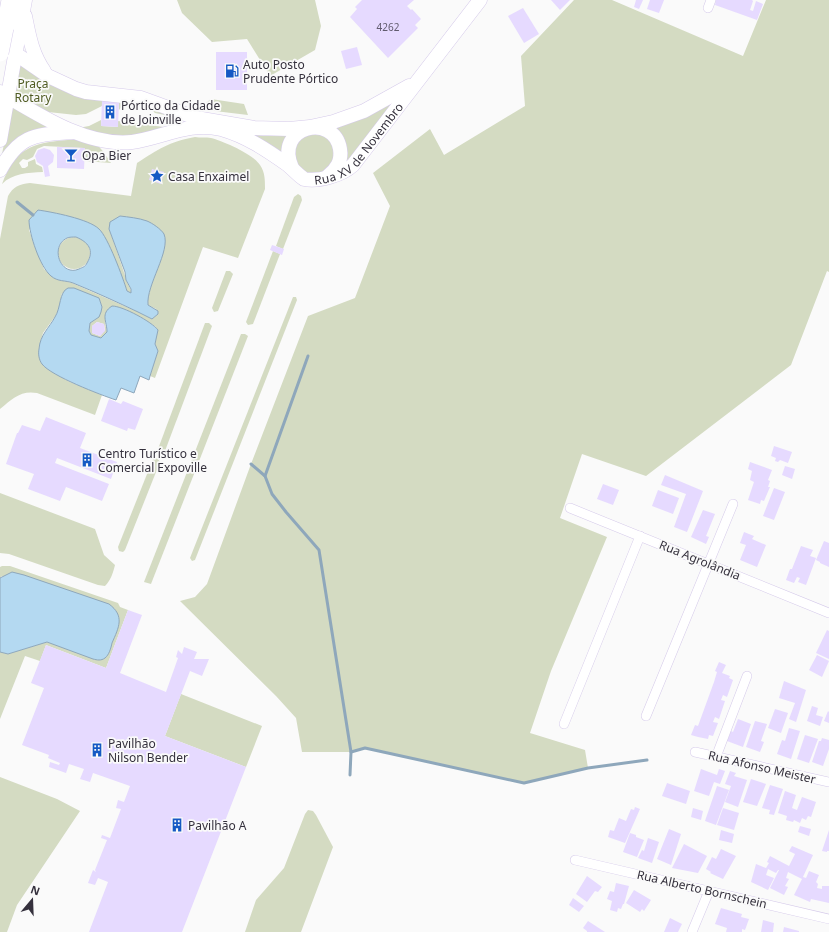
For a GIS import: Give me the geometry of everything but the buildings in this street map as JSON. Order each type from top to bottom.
[{"type":"highway","points":[[4,45],[20,3]]},
{"type":"main road","name":"Rua XV de Novembro","points":[[4,94],[73,132],[105,140],[131,142],[152,138],[187,128],[206,127],[220,129],[233,133],[260,146],[292,168],[304,179],[316,180],[342,172],[353,165],[480,0]]},
{"type":"main road","points":[[0,140],[4,94],[13,68],[12,55],[4,45],[20,3]]},
{"type":"main road","points":[[20,3],[35,57],[48,76]]},
{"type":"main road","name":"Rua XV de Novembro","points":[[4,45],[48,76],[76,89],[141,98],[152,101],[182,114],[212,121],[272,129],[310,128],[333,122],[364,111],[394,95],[417,80]]},
{"type":"main road","points":[[0,82],[10,74],[13,68]]},
{"type":"main road","points":[[292,168],[288,160],[290,143],[302,130],[319,128],[328,131],[335,137],[340,145],[340,163],[335,171],[328,177]]},
{"type":"main road","points":[[0,170],[13,150],[22,142],[31,137],[43,134],[73,132]]},
{"type":"street","points":[[646,716],[734,504]]},
{"type":"street","name":"Rua Agrolândia","points":[[570,508],[829,613]]},
{"type":"street","points":[[564,724],[640,536]]},
{"type":"street","points":[[716,757],[747,676]]},
{"type":"street","name":"Rua Afonso Meister","points":[[695,752],[829,782]]},
{"type":"street","name":"Rua Alberto Bornschein","points":[[575,860],[829,919]]},
{"type":"street","points":[[692,932],[709,891]]},
{"type":"green space","points":[[177,0],[315,0],[321,26],[315,50],[270,76],[247,39],[212,42],[182,13]]},
{"type":"green space","points":[[574,0],[612,0],[743,56],[766,0],[829,0],[829,272],[827,271],[791,365],[646,476],[582,454],[560,518],[607,537],[551,671],[530,733],[585,750],[588,768],[524,783],[365,748],[351,752],[302,752],[296,718],[276,696],[180,601],[195,597],[207,584],[308,316],[355,298],[390,206],[373,173],[430,129],[444,155],[525,106],[521,56]]},
{"type":"green space","name":"Praça Rotary","points":[[20,63],[36,75],[140,102],[159,110],[165,115],[155,113],[149,107],[124,104],[119,110],[119,101],[102,106],[86,114],[76,115],[48,112],[13,96]]},
{"type":"green space","points":[[211,99],[244,104],[248,115],[198,109]]},
{"type":"green space","points":[[396,101],[353,155],[346,161],[332,127]]},
{"type":"green space","points":[[11,105],[47,127],[1,160]]},
{"type":"green space","points":[[101,120],[101,126],[118,127],[118,121],[164,127],[140,135],[98,136],[78,128],[89,126]]},
{"type":"green space","points":[[242,133],[263,136],[289,135],[285,159]]},
{"type":"green space","points":[[310,133],[324,135],[334,145],[335,159],[327,171],[307,174],[296,166],[294,149],[296,142]]},
{"type":"green space","points":[[195,137],[209,138],[223,142],[237,148],[251,157],[263,170],[265,189],[238,258],[203,247],[155,378],[150,376],[158,351],[155,344],[156,327],[138,316],[115,306],[105,323],[107,332],[101,338],[91,335],[89,331],[90,323],[96,319],[102,307],[99,298],[62,293],[59,311],[43,333],[39,348],[51,371],[70,382],[102,395],[95,415],[31,392],[17,396],[0,409],[0,239],[8,196],[12,190],[17,186],[30,183],[131,196],[137,163],[164,147],[178,141]],"holes":[[[49,212],[73,218],[96,227],[109,247],[127,291],[131,294],[131,290],[109,229],[120,216],[146,221],[155,226],[158,264],[150,291],[148,305],[156,309],[158,314],[152,319],[72,283],[56,279],[44,269],[29,230]],[[97,322],[104,324],[105,330],[100,336],[92,333],[92,326]]]},
{"type":"green space","points":[[84,140],[94,143],[102,150],[111,163],[84,161],[84,148],[44,146],[37,149],[33,157],[27,160],[23,159],[19,163],[22,168],[25,168],[28,166],[28,162],[35,159],[36,164],[42,167],[43,172],[26,173],[6,180],[2,184],[13,162],[26,150],[44,143]]},
{"type":"green space","points":[[298,194],[301,196],[302,200],[283,249],[276,246],[294,197]]},
{"type":"green space","points":[[77,237],[83,239],[88,244],[90,253],[88,262],[83,267],[71,269],[65,267],[60,262],[58,250],[60,244],[65,239]]},
{"type":"green space","points":[[273,251],[280,254],[253,324],[248,325],[246,322]]},
{"type":"green space","points":[[226,271],[230,271],[233,274],[218,311],[214,312],[212,308]]},
{"type":"green space","points":[[293,297],[296,297],[297,300],[195,560],[192,561],[190,558]]},
{"type":"green space","points":[[205,323],[209,323],[212,326],[165,451],[158,449]]},
{"type":"green space","points":[[241,334],[248,336],[151,584],[144,582]]},
{"type":"green space","points":[[155,458],[160,462],[125,550],[123,552],[119,551],[118,547],[153,459]]},
{"type":"green space","points":[[0,493],[95,529],[104,555],[115,565],[112,576],[107,584],[105,586],[98,585],[9,554],[0,553]]},
{"type":"green space","points":[[10,566],[118,603],[120,607],[128,610],[106,668],[46,645],[40,661],[25,656],[0,719],[0,652],[8,654],[47,642],[99,660],[2,576],[0,578],[0,567]]},
{"type":"green space","points":[[181,694],[262,726],[246,767],[165,736]]},
{"type":"green space","points":[[0,777],[57,799],[80,811],[17,905],[7,932],[0,932]]},
{"type":"green space","points":[[308,810],[313,811],[316,815],[333,847],[301,932],[245,932],[256,900],[284,868],[305,814]]},
{"type":"water","points":[[38,210],[70,216],[94,225],[103,233],[107,240],[127,291],[131,293],[131,289],[126,280],[125,272],[109,229],[110,222],[120,216],[144,220],[156,226],[164,234],[165,241],[161,259],[148,297],[148,305],[158,311],[158,314],[152,319],[73,283],[56,279],[51,276],[39,258],[29,226],[29,220]],"holes":[[[76,237],[84,241],[89,247],[89,258],[85,266],[79,269],[67,269],[60,260],[58,254],[59,248],[62,242],[67,238]]]},
{"type":"water","points":[[68,288],[74,288],[99,298],[102,307],[101,312],[99,317],[90,323],[89,331],[91,335],[101,338],[107,332],[105,315],[108,309],[112,306],[137,315],[158,330],[155,344],[158,351],[149,380],[140,376],[134,393],[121,388],[116,400],[88,390],[65,379],[47,369],[42,364],[39,359],[41,340],[57,313],[63,293]]},
{"type":"water","points":[[12,572],[109,604],[114,608],[119,617],[119,622],[117,632],[106,657],[100,660],[93,659],[47,642],[8,654],[0,652],[0,578]]},
{"type":"waterway","points":[[17,202],[33,215]]},
{"type":"waterway","points":[[265,476],[308,356]]},
{"type":"waterway","points":[[251,464],[265,476],[272,494],[319,550],[351,752],[350,775]]},
{"type":"waterway","points":[[351,752],[365,748],[524,783],[588,768],[647,760]]},
{"type":"place","name":"Auto Posto Prudente Pórtico","points":[[232,71]]},
{"type":"place","name":"Pórtico da Cidade de Joinville","points":[[110,112]]},
{"type":"place","name":"Opa Bier","points":[[71,155]]},
{"type":"place","name":"Casa Enxaimel","points":[[157,176]]},
{"type":"place","name":"Centro Turístico e Comercial Expoville","points":[[87,460]]},
{"type":"place","name":"Pavilhão Nilson Bender","points":[[97,750]]},
{"type":"place","name":"Pavilhão A","points":[[177,825]]}]
